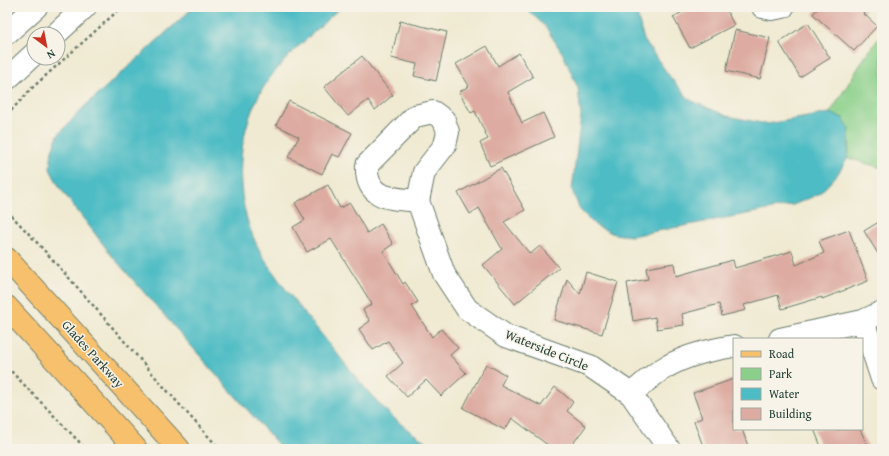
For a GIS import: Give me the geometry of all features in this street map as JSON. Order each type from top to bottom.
[{"type":"main road","name":"Glades Parkway","points":[[7,259],[179,449]]},
{"type":"main road","points":[[7,307],[136,449]]},
{"type":"street","points":[[7,33],[36,7]]},
{"type":"street","points":[[65,26],[85,7]]},
{"type":"street","points":[[763,7],[772,9],[783,7]]},
{"type":"street","points":[[7,79],[26,61]]},
{"type":"street","name":"Waterside Circle","points":[[418,201],[444,274],[468,309],[506,336],[590,366],[631,394],[669,449]]},
{"type":"street","points":[[784,338],[873,317],[882,379]]},
{"type":"street","points":[[631,394],[665,368],[685,358],[706,351],[733,346]]},
{"type":"path","points":[[7,115],[32,88],[122,7]]},
{"type":"path","points":[[7,211],[40,244],[168,394],[220,449]]},
{"type":"path","points":[[7,367],[86,449]]},
{"type":"green space","points":[[882,34],[882,168],[848,158],[850,144],[830,113],[865,57]]},
{"type":"water","points":[[194,7],[342,7],[287,58],[273,74],[260,94],[250,116],[244,140],[241,164],[241,189],[245,213],[253,236],[271,269],[358,380],[393,417],[406,428],[423,440],[444,449],[282,449],[112,256],[60,188],[50,169],[52,150],[58,135],[84,107]]},
{"type":"water","points":[[524,7],[635,7],[644,40],[670,77],[690,100],[727,116],[767,124],[830,113],[843,118],[849,129],[848,158],[837,175],[819,194],[793,205],[631,236],[614,234],[595,225],[580,210],[572,190],[581,116],[578,88],[563,54],[545,26]]},
{"type":"building","points":[[692,7],[725,7],[734,25],[690,48],[673,17]]},
{"type":"building","points":[[819,7],[867,7],[863,13],[877,26],[854,51],[813,14]]},
{"type":"building","points":[[400,21],[447,32],[436,81],[414,76],[417,64],[391,58]]},
{"type":"building","points":[[808,23],[830,58],[800,77],[779,42]]},
{"type":"building","points":[[735,30],[770,38],[760,79],[726,71]]},
{"type":"building","points":[[487,46],[498,66],[519,53],[533,77],[508,92],[522,123],[543,113],[554,137],[490,166],[480,143],[488,139],[475,111],[471,113],[459,92],[469,86],[456,64]]},
{"type":"building","points":[[362,56],[393,95],[375,110],[368,100],[348,116],[324,87]]},
{"type":"building","points":[[289,101],[352,133],[339,157],[332,154],[322,174],[288,157],[299,137],[276,125]]},
{"type":"building","points":[[501,168],[525,210],[504,222],[530,254],[540,246],[559,268],[515,304],[483,265],[502,249],[479,208],[470,214],[458,193]]},
{"type":"building","points":[[328,185],[340,208],[350,203],[367,233],[381,224],[393,244],[383,251],[403,284],[405,282],[418,302],[412,306],[432,337],[441,329],[458,348],[450,355],[466,373],[441,396],[426,380],[407,397],[388,376],[403,363],[388,341],[373,350],[359,329],[370,321],[363,310],[372,304],[331,239],[307,252],[293,227],[305,220],[295,203]]},
{"type":"building","points":[[882,220],[882,260],[864,231]]},
{"type":"building","points":[[849,230],[868,281],[822,299],[822,297],[782,309],[778,295],[744,305],[746,310],[722,316],[719,304],[682,314],[684,325],[657,329],[655,317],[633,321],[627,283],[648,279],[646,268],[674,263],[676,276],[733,260],[735,268],[792,251],[796,265],[824,253],[819,241]]},
{"type":"building","points":[[586,272],[618,282],[602,334],[554,320],[567,279],[580,294]]},
{"type":"building","points":[[486,364],[506,375],[501,385],[541,406],[555,387],[573,402],[567,411],[586,426],[569,449],[553,449],[512,418],[505,430],[463,408]]},
{"type":"building","points":[[733,379],[733,430],[742,430],[749,449],[704,449],[694,421],[702,418],[693,393]]},
{"type":"building","points":[[814,430],[860,430],[869,449],[822,449]]}]
